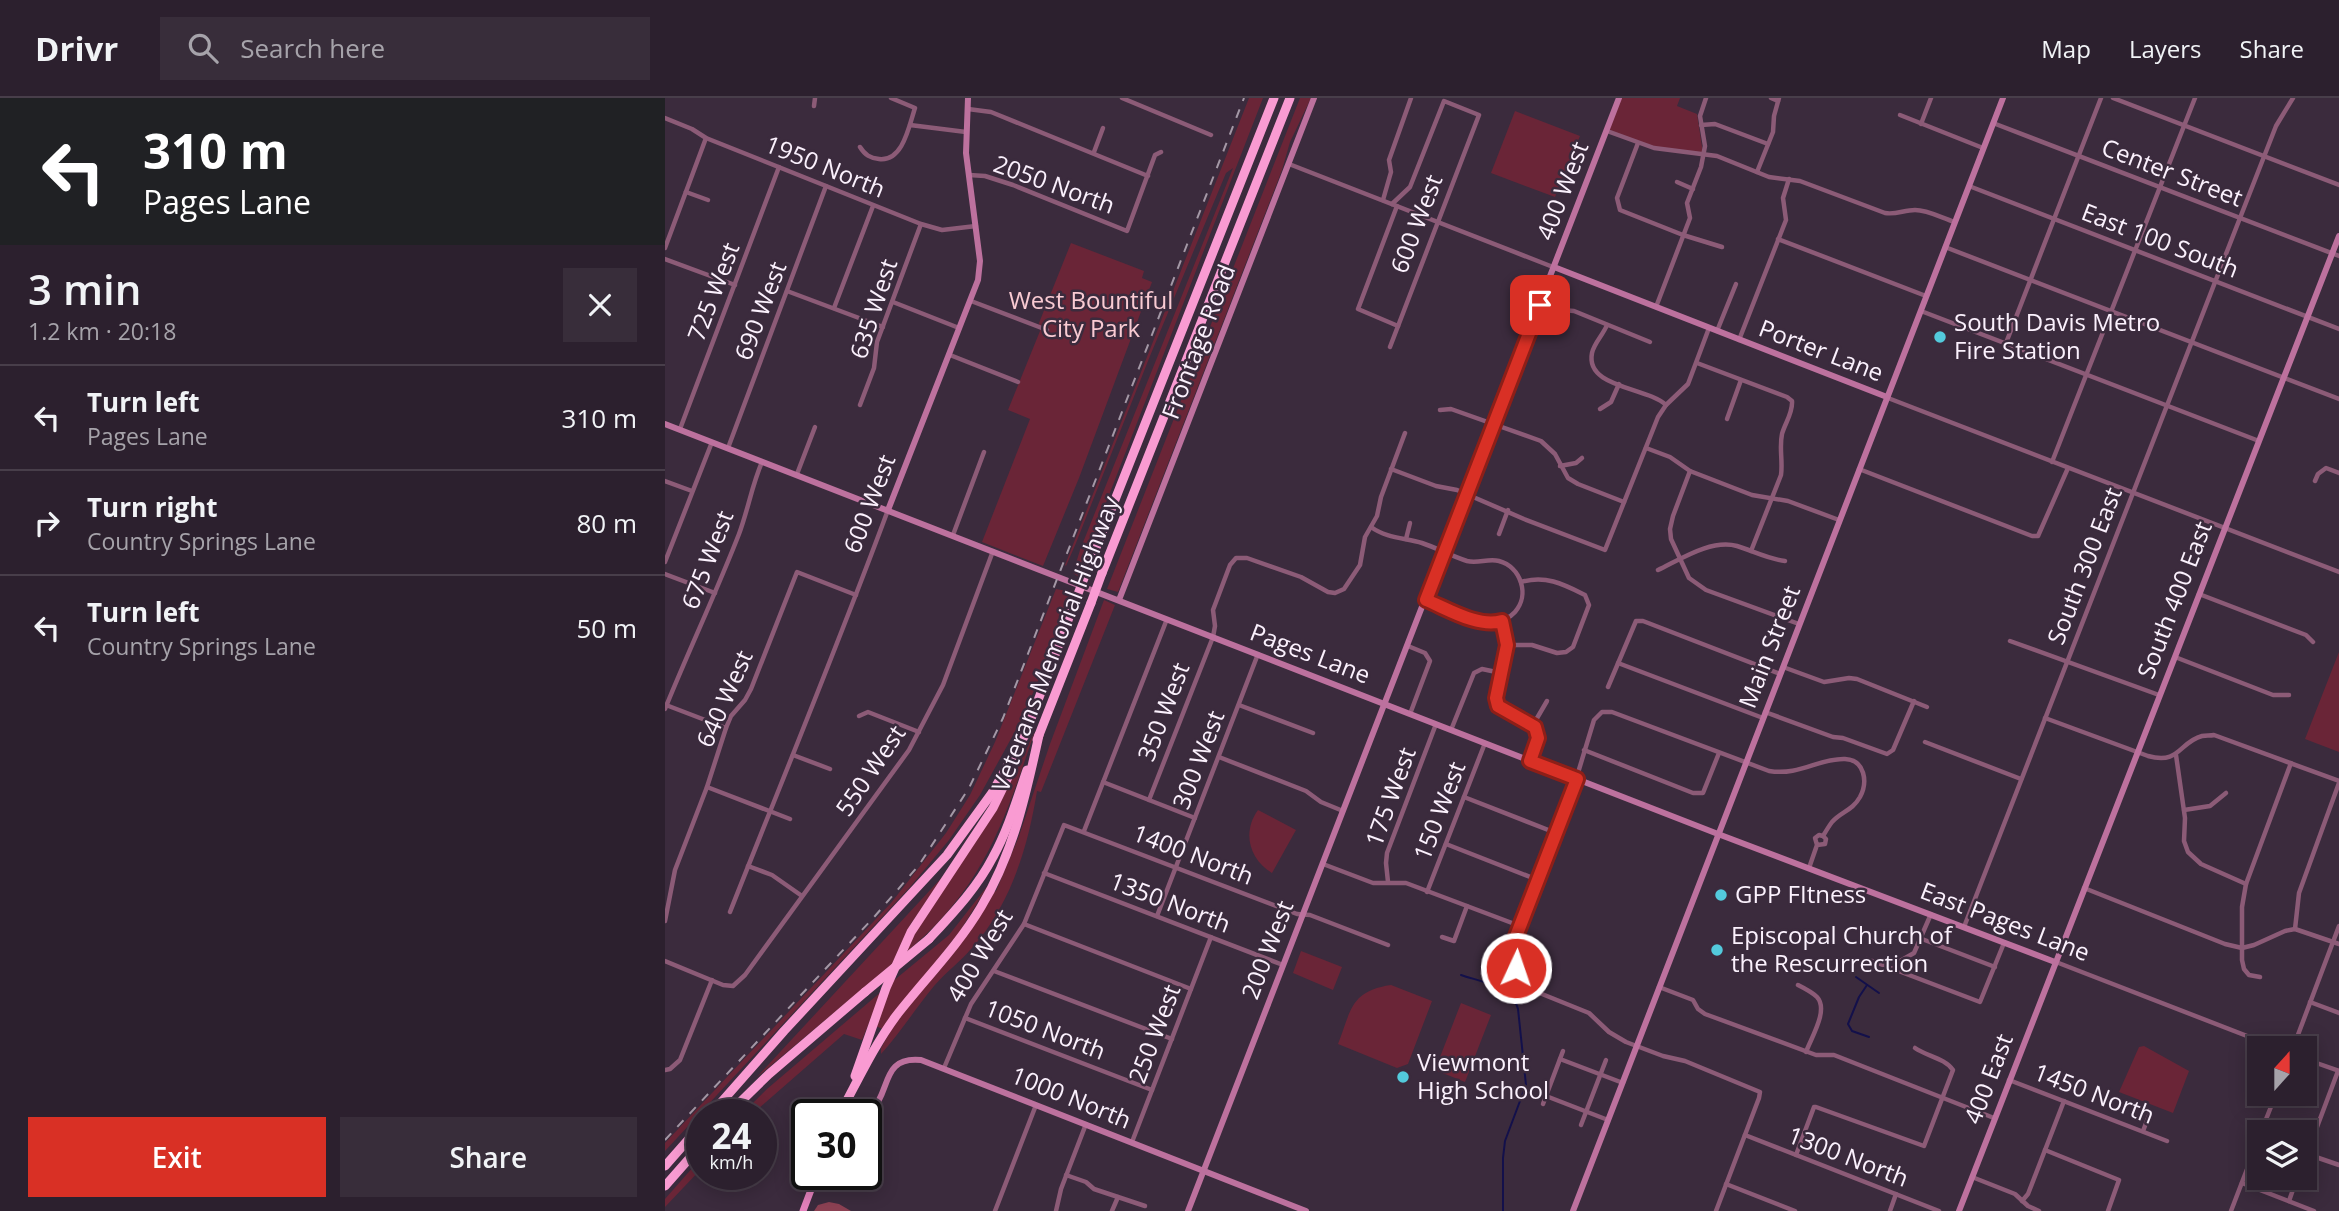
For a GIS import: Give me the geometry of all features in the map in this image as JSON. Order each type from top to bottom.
[{"type":"highway","name":"Veterans Memorial Highway","points":[[724,1099],[947,855],[992,793],[1025,734],[1274,98]]},
{"type":"highway","name":"Veterans Memorial Highway","points":[[743,1099],[769,1074],[929,939],[973,889],[992,860],[1290,98]]},
{"type":"highway","points":[[847,1099],[900,953],[922,914],[993,808],[1025,734]]},
{"type":"highway","points":[[848,1099],[894,1019],[956,942],[992,888],[1011,844],[1026,797],[1039,736]]},
{"type":"highway","points":[[665,1166],[686,1142]]},
{"type":"highway","points":[[665,1186],[686,1162]]},
{"type":"main road","points":[[803,1211],[811,1190]]},
{"type":"street","points":[[814,106],[815,98]]},
{"type":"street","points":[[860,147],[872,158],[884,160],[894,157],[900,149],[915,108],[891,98]]},
{"type":"street","name":"600 West","points":[[730,912],[978,280],[980,261],[966,132],[968,98]]},
{"type":"street","points":[[1122,98],[1211,135]]},
{"type":"street","name":"Frontage Road","points":[[1119,600],[1314,98]]},
{"type":"street","points":[[1383,201],[1391,172],[1389,160],[1411,98]]},
{"type":"street","name":"400 West","points":[[1467,494],[1619,98]]},
{"type":"street","points":[[1656,307],[1690,218],[1687,203],[1703,153],[1705,141],[1700,125],[1700,113],[1706,98]]},
{"type":"street","points":[[1757,172],[1773,132],[1779,99],[1771,98]]},
{"type":"street","points":[[1921,124],[1931,98]]},
{"type":"street","name":"Main Street","points":[[1573,1211],[2003,98]]},
{"type":"street","points":[[2006,343],[2101,98]]},
{"type":"street","points":[[2113,98],[2339,185]]},
{"type":"street","points":[[2052,462],[2195,98]]},
{"type":"street","name":"South 300 East","points":[[1964,927],[2276,126],[2293,98]]},
{"type":"street","name":"600 West","points":[[1390,347],[1479,115],[1444,101],[1410,187],[1395,205]]},
{"type":"street","points":[[967,109],[991,112],[1148,176],[1156,155],[1161,152]]},
{"type":"street","points":[[1900,115],[1983,148]]},
{"type":"street","name":"1950 North","points":[[665,118],[706,138],[921,224],[942,230],[976,226]]},
{"type":"street","name":"Center Street","points":[[1993,123],[2336,255]]},
{"type":"street","points":[[1700,125],[1716,124],[1768,144]]},
{"type":"street","points":[[909,125],[966,132]]},
{"type":"street","points":[[1094,152],[1103,128]]},
{"type":"street","points":[[1607,131],[1654,148],[1717,156],[1769,177],[1800,181],[1885,213],[1894,214],[1914,209],[1955,222]]},
{"type":"street","points":[[665,248],[706,138]]},
{"type":"street","points":[[1638,143],[1617,198],[1620,210],[1722,247]]},
{"type":"street","name":"Porter Lane","points":[[1289,164],[2339,572]]},
{"type":"street","name":"725 West","points":[[680,429],[779,167]]},
{"type":"street","name":"2050 North","points":[[969,175],[985,176],[1013,185],[1126,231],[1148,176]]},
{"type":"street","points":[[1739,340],[1786,220],[1783,198],[1789,179]]},
{"type":"street","points":[[1677,183],[1693,189]]},
{"type":"street","name":"690 West","points":[[728,448],[826,186]]},
{"type":"street","name":"East 100 South","points":[[1969,186],[2339,328]]},
{"type":"street","points":[[686,192],[708,200]]},
{"type":"street","points":[[1395,205],[1358,309],[1398,326]]},
{"type":"street","points":[[834,308],[873,206]]},
{"type":"street","name":"635 West","points":[[860,405],[874,368],[877,342],[921,224]]},
{"type":"street","name":"South 400 East","points":[[2055,962],[2259,440],[2336,255],[2339,236]]},
{"type":"street","points":[[1778,239],[1926,296]]},
{"type":"street","points":[[1945,247],[2339,399]]},
{"type":"street","points":[[665,259],[735,285]]},
{"type":"street","points":[[1717,331],[1736,284]]},
{"type":"street","points":[[787,291],[883,327]]},
{"type":"street","points":[[971,301],[1047,330]]},
{"type":"street","points":[[892,302],[960,328]]},
{"type":"street","points":[[1540,305],[1550,309],[1574,311],[1650,342]]},
{"type":"street","points":[[1921,310],[2259,440]]},
{"type":"street","points":[[1607,324],[1594,347],[1591,360],[1597,375],[1606,382],[1659,398],[1666,405]]},
{"type":"street","points":[[1391,469],[1433,485],[1456,489],[1605,550],[1658,417],[1666,405],[1688,384],[1709,328]]},
{"type":"street","points":[[950,355],[1018,382]]},
{"type":"street","points":[[1696,363],[1792,401],[1782,432],[1781,475],[1751,551]]},
{"type":"street","points":[[1727,419],[1741,380]]},
{"type":"street","points":[[1600,409],[1611,402],[1619,384]]},
{"type":"street","points":[[1440,410],[1451,409],[1542,441],[1555,454],[1568,478],[1624,502]]},
{"type":"street","name":"Pages Lane","points":[[665,424],[1718,834]]},
{"type":"street","points":[[797,474],[815,427]]},
{"type":"street","points":[[1405,433],[1371,527],[1384,534],[1471,562],[1489,560],[1503,563],[1515,571],[1523,594],[1512,615],[1502,621],[1489,623],[1426,600]]},
{"type":"street","points":[[665,562],[712,442]]},
{"type":"street","points":[[1646,448],[1670,457],[1690,471],[1752,495],[1788,501],[1839,520]]},
{"type":"street","points":[[953,535],[984,452]]},
{"type":"street","points":[[1560,466],[1576,463],[1582,458]]},
{"type":"street","name":"675 West","points":[[666,707],[740,530],[762,462]]},
{"type":"street","points":[[1859,469],[2038,537],[2068,468]]},
{"type":"street","points":[[2315,481],[2318,474],[2326,468],[2339,473]]},
{"type":"street","points":[[1690,471],[1670,529],[1671,539],[1689,578],[1706,590],[1799,624]]},
{"type":"street","points":[[665,481],[692,491]]},
{"type":"street","points":[[1410,714],[1430,661],[1425,653],[1408,646],[1467,494]]},
{"type":"street","points":[[1499,534],[1508,510]]},
{"type":"street","points":[[1406,539],[1410,523]]},
{"type":"street","name":"350 West","points":[[1149,800],[1213,637],[1213,610],[1230,565],[1236,558],[1251,559],[1305,579],[1326,592],[1335,593],[1345,588],[1358,568],[1363,541],[1371,527]]},
{"type":"street","points":[[1658,570],[1724,543],[1774,560],[1785,561]]},
{"type":"street","name":"550 West","points":[[712,980],[733,986],[745,975],[909,750],[943,685],[993,551]]},
{"type":"street","name":"640 West","points":[[665,921],[675,870],[726,728],[731,716],[751,689],[797,572],[856,595]]},
{"type":"street","points":[[665,574],[715,593]]},
{"type":"street","points":[[1507,645],[1532,645],[1557,653],[1566,652],[1573,647],[1589,605],[1589,599],[1584,594],[1549,580],[1536,578],[1521,582]]},
{"type":"street","points":[[2199,594],[2306,635],[2312,642]]},
{"type":"street","points":[[1084,831],[1167,619]]},
{"type":"street","points":[[1502,621],[1507,645],[1496,698],[1498,706],[1505,712],[1533,725],[1537,730],[1538,738],[1530,761]]},
{"type":"street","points":[[1608,687],[1632,628],[1636,621],[1643,621],[1781,671],[1824,682],[1849,678],[1927,707]]},
{"type":"street","points":[[2010,641],[2159,695]]},
{"type":"street","name":"200 West","points":[[1188,1211],[1408,646]]},
{"type":"street","name":"300 West","points":[[1157,916],[1258,654]]},
{"type":"street","points":[[2174,657],[2273,695],[2289,695]]},
{"type":"street","points":[[1618,663],[1764,715],[1843,738],[1885,754],[1890,754],[1893,750],[1914,701]]},
{"type":"street","points":[[1451,730],[1474,673],[1480,670],[1501,673]]},
{"type":"street","points":[[1533,725],[1547,701]]},
{"type":"street","points":[[1239,704],[1313,733]]},
{"type":"street","points":[[666,707],[726,728]]},
{"type":"street","points":[[859,716],[869,712],[919,732]]},
{"type":"street","points":[[1716,1211],[1760,1092],[1685,1061],[1636,1046],[1613,1035],[1589,1013],[1533,989],[1517,972],[1514,947],[1577,779],[1583,750],[1594,720],[1602,712],[1612,712],[1745,763],[1780,773],[1842,759],[1850,760],[1861,768],[1865,781],[1863,793],[1854,807],[1832,822],[1823,836],[1826,839],[1825,844],[1817,845],[1809,868]]},
{"type":"street","points":[[2045,718],[2161,759],[2176,755],[2200,736],[2214,735],[2339,782],[2299,893],[2295,929]]},
{"type":"street","name":"175 West","points":[[1388,882],[1385,863],[1387,853],[1436,724]]},
{"type":"street","points":[[1926,742],[2021,779]]},
{"type":"street","name":"150 West","points":[[1427,892],[1485,743]]},
{"type":"street","points":[[1583,750],[1693,793],[1703,793],[1719,753]]},
{"type":"street","points":[[793,755],[830,769]]},
{"type":"street","points":[[2176,755],[2184,841],[2188,852],[2201,864],[2246,884]]},
{"type":"street","points":[[1219,757],[1308,792],[1319,801],[1343,811]]},
{"type":"street","points":[[2260,977],[2249,975],[2243,969],[2242,907],[2246,884],[2291,763]]},
{"type":"street","points":[[1103,782],[1195,818]]},
{"type":"street","points":[[707,787],[790,819]]},
{"type":"street","points":[[2183,810],[2210,806],[2226,793]]},
{"type":"street","points":[[1464,796],[1556,833]]},
{"type":"street","name":"400 West","points":[[944,1068],[971,1004],[1024,924],[1065,825]]},
{"type":"street","name":"1400 North","points":[[1065,825],[1388,945]]},
{"type":"street","name":"East Pages Lane","points":[[1718,834],[2247,1036]]},
{"type":"street","points":[[1446,844],[1538,880]]},
{"type":"street","points":[[1323,864],[1370,882],[1402,883],[1520,926]]},
{"type":"street","points":[[748,866],[772,875],[802,896]]},
{"type":"street","name":"1350 North","points":[[1044,873],[1283,965]]},
{"type":"street","points":[[2084,888],[2225,944],[2242,948],[2295,929],[2336,943]]},
{"type":"street","points":[[1442,937],[1454,941],[1467,906]]},
{"type":"street","points":[[1893,969],[1900,961],[1914,953],[1931,914]]},
{"type":"street","points":[[1024,924],[1191,989]]},
{"type":"street","points":[[2297,1036],[2336,943],[2339,926]]},
{"type":"street","name":"250 West","points":[[1132,1143],[1211,937]]},
{"type":"street","points":[[1922,939],[1994,967]]},
{"type":"street","points":[[1867,959],[1978,1002],[2004,942]]},
{"type":"street","points":[[665,961],[712,980],[680,1060],[667,1069]]},
{"type":"street","name":"400 East","points":[[1959,1211],[2055,962]]},
{"type":"street","points":[[994,971],[1172,1040]]},
{"type":"street","points":[[1798,985],[1817,996],[1821,1005],[1820,1016],[1806,1052]]},
{"type":"street","points":[[1659,987],[1693,1000],[1705,1014],[1818,1056],[1834,1055],[1994,1118]]},
{"type":"street","points":[[2310,1002],[2339,1013]]},
{"type":"street","name":"1050 North","points":[[965,1018],[1152,1090]]},
{"type":"street","points":[[1796,1155],[1814,1107],[1924,1146],[1953,1068],[1915,1048]]},
{"type":"street","points":[[1543,1104],[1563,1051]]},
{"type":"street","points":[[1560,1059],[1623,1083]]},
{"type":"street","name":"1000 North","points":[[879,1099],[890,1073],[897,1066],[906,1060],[921,1060],[1306,1211]]},
{"type":"street","points":[[1581,1125],[1606,1060]]},
{"type":"street","points":[[2317,1063],[2339,1071],[2317,1128]]},
{"type":"street","name":"1450 North","points":[[2009,1080],[2167,1141]]},
{"type":"street","points":[[1546,1096],[1608,1120]]},
{"type":"street","points":[[2022,1201],[2028,1195],[2064,1101]]},
{"type":"street","points":[[995,1211],[1036,1105]]},
{"type":"street","points":[[2143,1131],[2150,1113]]},
{"type":"street","points":[[1056,1211],[1066,1175],[1086,1124]]},
{"type":"street","name":"1300 North","points":[[1745,1135],[1939,1211]]},
{"type":"street","points":[[2045,1150],[2119,1180],[2108,1211]]},
{"type":"street","points":[[2317,1159],[2339,1165]]},
{"type":"street","points":[[2231,1211],[2247,1170]]},
{"type":"street","points":[[1066,1175],[1145,1206]]},
{"type":"street","points":[[1972,1177],[2015,1194],[2028,1206],[2039,1211]]},
{"type":"street","points":[[2242,1183],[2314,1211]]},
{"type":"street","points":[[1726,1184],[1795,1211]]},
{"type":"street","points":[[2288,1201],[2292,1190]]},
{"type":"street","points":[[1890,1211],[1896,1194]]},
{"type":"street","points":[[1112,1211],[1118,1196]]},
{"type":"green space","points":[[1249,98],[1263,98],[1097,526],[1080,578],[1073,573],[1080,550],[1233,168],[1226,173],[1065,565]]},
{"type":"green space","points":[[1300,98],[1311,98],[1290,142],[1282,170],[1118,592],[1107,589]]},
{"type":"green space","points":[[1619,98],[1680,98],[1677,106],[1697,114],[1703,153],[1654,148],[1607,131]]},
{"type":"green space","points":[[1515,111],[1580,136],[1555,197],[1491,173]]},
{"type":"green space","name":"West Bountiful City Park","points":[[1071,243],[1144,271],[1142,278],[1152,282],[1043,566],[982,542],[1030,419],[1008,410]]},
{"type":"green space","points":[[1056,589],[1067,591],[1073,596],[1023,717],[980,795],[949,840],[910,887],[713,1099],[706,1099],[891,903],[946,833],[970,795],[995,742]]},
{"type":"green space","points":[[1104,600],[1115,605],[1041,792],[1037,791],[1023,854],[1007,894],[986,931],[934,986],[881,1054],[881,1048],[894,1025],[996,891],[1019,836]]},
{"type":"green space","points":[[2339,652],[2339,752],[2305,739]]},
{"type":"green space","points":[[1035,731],[1012,796],[987,854],[953,905],[903,955],[911,938],[997,809]]},
{"type":"green space","points":[[1258,810],[1296,830],[1272,873],[1258,860],[1250,844],[1250,827]]},
{"type":"green space","points":[[945,874],[910,925],[892,964],[756,1078]]},
{"type":"green space","points":[[989,884],[960,931],[883,1029],[875,1026],[892,982],[949,935]]},
{"type":"green space","points":[[1301,951],[1342,967],[1333,990],[1293,973]]},
{"type":"green space","points":[[1391,985],[1432,1001],[1408,1064],[1397,1068],[1338,1044],[1354,1004],[1367,992]]},
{"type":"green space","points":[[882,991],[862,1040],[844,1034],[769,1099],[757,1099]]},
{"type":"green space","points":[[1461,1003],[1491,1015],[1465,1082],[1435,1070]]},
{"type":"green space","points":[[2144,1046],[2189,1071],[2173,1113],[2119,1092],[2139,1047]]},
{"type":"green space","points":[[686,1121],[686,1128],[665,1151],[665,1143]]},
{"type":"green space","points":[[686,1175],[686,1185],[665,1207],[665,1199]]},
{"type":"shaded area","points":[[829,1202],[851,1211],[814,1211],[818,1205]]},
{"type":"waterway","points":[[1461,975],[1503,990],[1515,1001],[1518,1009],[1526,1085],[1505,1141],[1503,1211]]},
{"type":"waterway","points":[[1856,977],[1879,993]]},
{"type":"waterway","points":[[1867,985],[1848,1024],[1852,1031],[1869,1037]]},
{"type":"railway","points":[[665,1140],[875,916],[919,865],[969,788],[1003,718],[1244,98]]},
{"type":"place","name":"South Davis Metro Fire Station","points":[[1940,337]]},
{"type":"place","name":"GPP FItness","points":[[1721,895]]},
{"type":"place","name":"Episcopal Church of the Rescurrection","points":[[1717,950]]},
{"type":"place","name":"Viewmont High School","points":[[1403,1077]]},
{"type":"route","points":[[1516,968],[1513,956],[1515,939],[1577,779],[1530,761],[1538,732],[1529,722],[1498,706],[1496,698],[1507,645],[1502,621],[1480,621],[1426,600],[1540,305]]}]
